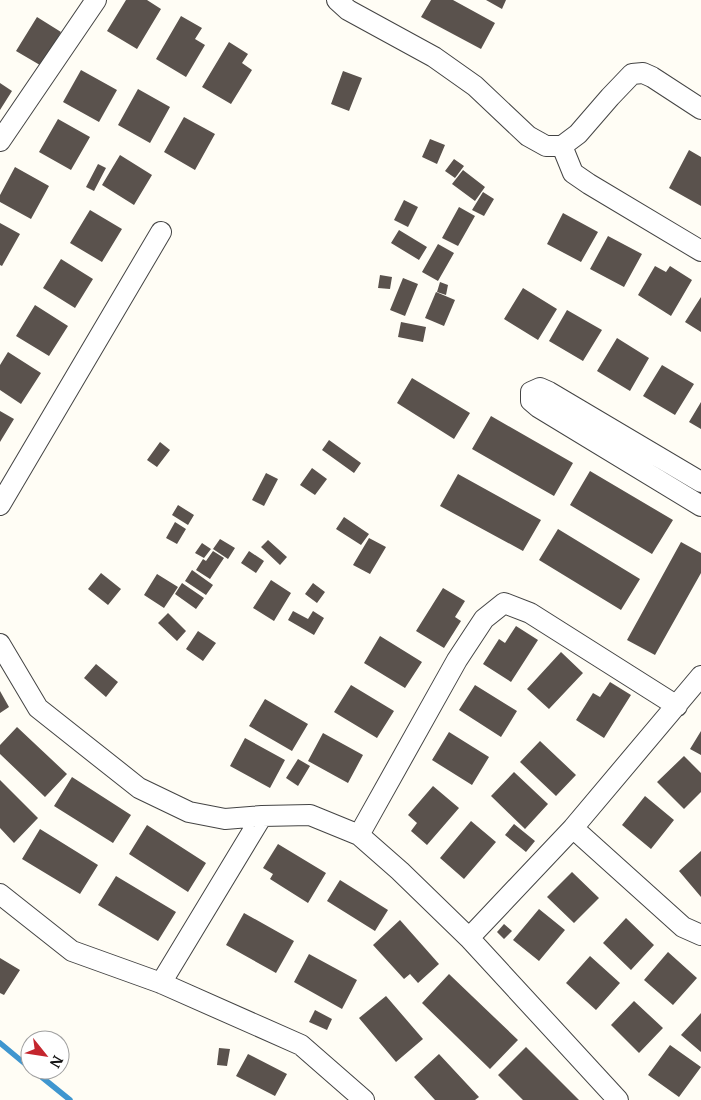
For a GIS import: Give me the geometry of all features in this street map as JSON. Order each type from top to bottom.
[{"type":"street","points":[[0,141],[96,0]]},
{"type":"street","points":[[337,0],[348,10],[434,57],[475,86],[528,136],[546,146],[562,146],[578,134],[632,74],[643,73],[652,77],[701,110]]},
{"type":"street","points":[[562,146],[573,173],[701,251]]},
{"type":"street","points":[[0,505],[161,232]]},
{"type":"street","points":[[701,482],[549,392],[540,388],[531,392],[531,400],[538,407],[701,506]]},
{"type":"street","points":[[359,835],[457,660],[484,619],[504,603],[530,613],[677,706]]},
{"type":"street","points":[[0,644],[38,708],[139,788],[189,812],[225,819],[310,815],[359,835],[400,871],[469,938],[618,1100]]},
{"type":"street","points":[[469,938],[573,828],[701,676]]},
{"type":"street","points":[[161,983],[262,816]]},
{"type":"street","points":[[573,828],[683,927],[701,935]]},
{"type":"street","points":[[0,894],[72,951],[161,983],[301,1045],[364,1100]]},
{"type":"building","points":[[126,0],[147,0],[161,9],[137,49],[107,31]]},
{"type":"building","points":[[431,0],[453,0],[495,23],[481,49],[421,17]]},
{"type":"building","points":[[486,0],[506,0],[502,9]]},
{"type":"building","points":[[181,16],[202,28],[195,39],[205,45],[186,77],[156,59]]},
{"type":"building","points":[[37,17],[61,32],[53,46],[45,68],[16,51]]},
{"type":"building","points":[[229,42],[248,54],[242,63],[252,70],[231,104],[202,87]]},
{"type":"building","points":[[81,70],[117,90],[99,122],[63,102]]},
{"type":"building","points":[[343,71],[362,78],[349,111],[331,104]]},
{"type":"building","points":[[0,83],[12,91],[0,110]]},
{"type":"building","points":[[138,89],[170,107],[150,143],[118,125]]},
{"type":"building","points":[[184,117],[215,134],[195,170],[164,152]]},
{"type":"building","points":[[58,119],[90,137],[71,170],[39,152]]},
{"type":"building","points":[[430,139],[445,145],[437,164],[422,157]]},
{"type":"building","points":[[689,150],[701,157],[701,206],[669,188]]},
{"type":"building","points":[[120,155],[152,175],[134,205],[102,185]]},
{"type":"building","points":[[454,159],[464,166],[455,178],[445,171]]},
{"type":"building","points":[[98,164],[106,168],[94,191],[86,187]]},
{"type":"building","points":[[15,167],[49,186],[31,219],[0,202],[0,195]]},
{"type":"building","points":[[463,170],[485,187],[475,201],[452,184]]},
{"type":"building","points":[[483,192],[494,199],[484,216],[472,210]]},
{"type":"building","points":[[404,200],[418,207],[408,227],[394,220]]},
{"type":"building","points":[[459,207],[475,216],[458,246],[442,238]]},
{"type":"building","points":[[90,210],[122,229],[102,262],[70,243]]},
{"type":"building","points":[[563,213],[598,232],[581,262],[547,244]]},
{"type":"building","points":[[0,223],[20,234],[2,266],[0,265]]},
{"type":"building","points":[[399,230],[427,247],[419,260],[391,243]]},
{"type":"building","points":[[608,236],[642,254],[624,287],[590,269]]},
{"type":"building","points":[[438,244],[454,253],[438,281],[422,272]]},
{"type":"building","points":[[61,259],[93,279],[75,308],[43,288]]},
{"type":"building","points":[[655,266],[666,272],[670,266],[692,280],[671,316],[638,295]]},
{"type":"building","points":[[380,275],[392,277],[390,289],[378,288]]},
{"type":"building","points":[[403,278],[418,284],[405,316],[390,310]]},
{"type":"building","points":[[440,282],[448,285],[446,295],[437,292]]},
{"type":"building","points":[[523,288],[557,309],[538,340],[504,319]]},
{"type":"building","points":[[436,292],[455,300],[444,326],[425,318]]},
{"type":"building","points":[[701,297],[701,332],[685,322]]},
{"type":"building","points":[[35,305],[68,326],[49,356],[16,336]]},
{"type":"building","points":[[567,310],[602,330],[583,361],[549,341]]},
{"type":"building","points":[[401,322],[426,327],[423,342],[398,337]]},
{"type":"building","points":[[617,338],[649,358],[630,391],[597,371]]},
{"type":"building","points":[[8,352],[41,373],[21,404],[0,390],[0,365]]},
{"type":"building","points":[[662,365],[694,384],[675,415],[643,396]]},
{"type":"building","points":[[412,378],[470,413],[454,439],[397,403]]},
{"type":"building","points":[[701,402],[701,429],[689,422]]},
{"type":"building","points":[[0,411],[14,419],[0,442]]},
{"type":"building","points":[[491,416],[573,463],[554,496],[472,449]]},
{"type":"building","points":[[329,440],[361,463],[354,473],[322,450]]},
{"type":"building","points":[[160,442],[170,450],[157,467],[147,460]]},
{"type":"building","points":[[312,468],[327,479],[315,495],[300,485]]},
{"type":"building","points":[[590,471],[673,520],[652,554],[570,505]]},
{"type":"building","points":[[266,473],[278,479],[264,506],[252,500]]},
{"type":"building","points":[[458,474],[541,520],[523,551],[440,506]]},
{"type":"building","points":[[178,505],[194,515],[188,525],[172,515]]},
{"type":"building","points":[[344,517],[369,534],[361,545],[336,529]]},
{"type":"building","points":[[175,522],[186,529],[177,544],[166,538]]},
{"type":"building","points":[[558,529],[640,579],[621,610],[539,560]]},
{"type":"building","points":[[369,538],[386,547],[370,574],[353,565]]},
{"type":"building","points":[[220,539],[235,548],[228,559],[213,549]]},
{"type":"building","points":[[268,540],[287,557],[280,565],[261,547]]},
{"type":"building","points":[[681,542],[701,553],[701,573],[655,655],[627,640]]},
{"type":"building","points":[[202,543],[211,549],[204,558],[195,553]]},
{"type":"building","points":[[213,551],[224,558],[210,579],[196,570],[203,559],[206,561]]},
{"type":"building","points":[[249,551],[264,561],[256,573],[241,563]]},
{"type":"building","points":[[192,570],[213,585],[206,595],[185,581]]},
{"type":"building","points":[[101,573],[121,589],[108,605],[88,589]]},
{"type":"building","points":[[157,574],[178,587],[164,608],[144,595]]},
{"type":"building","points":[[271,580],[291,593],[274,621],[253,608]]},
{"type":"building","points":[[182,583],[204,598],[196,609],[175,594]]},
{"type":"building","points":[[313,583],[325,592],[317,603],[305,594]]},
{"type":"building","points":[[443,588],[465,601],[455,617],[461,621],[444,648],[416,631]]},
{"type":"building","points":[[293,611],[308,619],[313,611],[324,618],[314,635],[288,620]]},
{"type":"building","points":[[168,613],[186,631],[177,641],[158,623]]},
{"type":"building","points":[[516,626],[538,640],[511,682],[483,664],[499,639],[505,643]]},
{"type":"building","points":[[198,631],[216,643],[203,661],[186,649]]},
{"type":"building","points":[[380,636],[422,662],[405,688],[364,663]]},
{"type":"building","points":[[561,652],[583,673],[549,709],[527,689]]},
{"type":"building","points":[[96,664],[118,682],[106,697],[84,678]]},
{"type":"building","points":[[610,682],[631,695],[604,738],[576,720],[593,693],[600,697]]},
{"type":"building","points":[[351,685],[394,711],[377,738],[334,712]]},
{"type":"building","points":[[475,685],[517,711],[501,737],[459,710]]},
{"type":"building","points":[[0,691],[9,707],[0,713]]},
{"type":"building","points":[[265,699],[308,724],[292,751],[249,726]]},
{"type":"building","points":[[17,727],[67,774],[45,797],[0,754],[0,745]]},
{"type":"building","points":[[701,731],[701,755],[690,749]]},
{"type":"building","points":[[449,732],[489,757],[472,785],[432,760]]},
{"type":"building","points":[[323,733],[363,755],[348,783],[308,761]]},
{"type":"building","points":[[245,738],[285,760],[270,788],[230,766]]},
{"type":"building","points":[[540,741],[576,775],[556,796],[520,762]]},
{"type":"building","points":[[684,756],[701,773],[701,792],[684,809],[657,782]]},
{"type":"building","points":[[298,759],[310,766],[298,786],[286,778]]},
{"type":"building","points":[[514,772],[548,804],[525,829],[491,796]]},
{"type":"building","points":[[72,777],[131,815],[113,843],[54,806]]},
{"type":"building","points":[[0,780],[38,818],[14,843],[0,828]]},
{"type":"building","points":[[433,786],[459,808],[427,845],[411,831],[417,823],[408,815]]},
{"type":"building","points":[[645,796],[674,820],[651,849],[622,825]]},
{"type":"building","points":[[471,821],[496,842],[464,879],[440,858]]},
{"type":"building","points":[[514,824],[535,841],[526,852],[505,835]]},
{"type":"building","points":[[147,825],[206,863],[188,892],[129,854]]},
{"type":"building","points":[[40,829],[98,865],[80,894],[22,859]]},
{"type":"building","points":[[278,844],[326,873],[308,903],[270,879],[273,874],[263,868]]},
{"type":"building","points":[[701,851],[701,897],[679,871]]},
{"type":"building","points":[[572,872],[599,898],[574,923],[547,897]]},
{"type":"building","points":[[116,876],[176,912],[158,941],[98,905]]},
{"type":"building","points":[[340,880],[388,910],[375,931],[327,901]]},
{"type":"building","points":[[539,909],[565,930],[539,961],[513,940]]},
{"type":"building","points":[[244,913],[294,941],[276,973],[226,945]]},
{"type":"building","points":[[626,918],[654,945],[631,970],[603,943]]},
{"type":"building","points":[[400,920],[439,964],[418,983],[410,974],[404,979],[373,945]]},
{"type":"building","points":[[504,924],[512,931],[504,939],[497,932]]},
{"type":"building","points":[[668,952],[697,978],[673,1005],[644,980]]},
{"type":"building","points":[[309,954],[357,980],[342,1009],[294,982]]},
{"type":"building","points":[[590,956],[620,983],[596,1010],[566,983]]},
{"type":"building","points":[[0,958],[20,970],[4,995],[0,993]]},
{"type":"building","points":[[449,974],[518,1040],[490,1069],[422,1003]]},
{"type":"building","points":[[386,996],[423,1039],[396,1062],[359,1018]]},
{"type":"building","points":[[634,1001],[663,1028],[639,1053],[611,1025]]},
{"type":"building","points":[[315,1010],[332,1019],[327,1030],[309,1022]]},
{"type":"building","points":[[701,1013],[701,1052],[681,1035]]},
{"type":"building","points":[[670,1045],[701,1067],[679,1097],[648,1075]]},
{"type":"building","points":[[526,1047],[579,1100],[523,1100],[498,1075]]},
{"type":"building","points":[[219,1048],[230,1049],[227,1066],[217,1065]]},
{"type":"building","points":[[248,1054],[287,1074],[275,1096],[236,1076]]},
{"type":"building","points":[[439,1054],[479,1097],[475,1100],[435,1100],[414,1077]]},
{"type":"waterway","points":[[0,1043],[20,1060]]},
{"type":"waterway","points":[[45,1080],[70,1100]]}]
